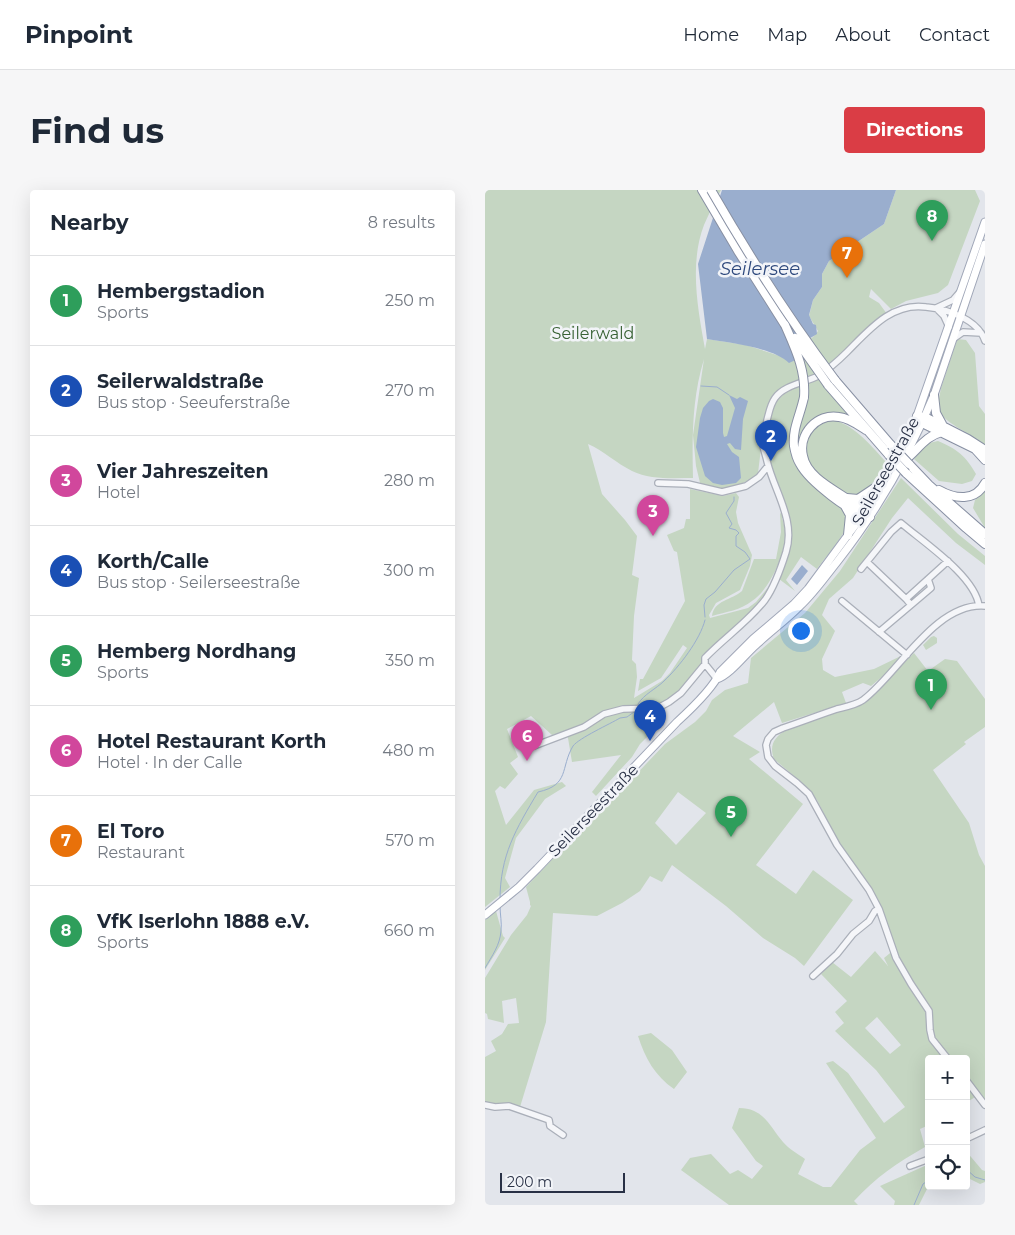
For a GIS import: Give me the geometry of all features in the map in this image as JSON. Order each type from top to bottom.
[{"type":"highway","points":[[702,190],[738,251],[785,324],[866,430],[906,473],[985,544]]},
{"type":"highway","points":[[711,190],[767,284],[831,382],[929,485],[985,534]]},
{"type":"highway","points":[[785,324],[801,365],[804,379],[804,397],[794,435],[799,464],[812,480],[865,515]]},
{"type":"highway","points":[[934,395],[936,413],[944,430],[975,449],[985,460]]},
{"type":"highway","points":[[848,534],[850,515],[842,499],[809,469],[802,451],[804,437],[813,424],[830,416],[847,419],[866,430]]},
{"type":"highway","points":[[921,419],[968,439],[985,450]]},
{"type":"highway","points":[[907,462],[926,439],[944,430]]},
{"type":"highway","points":[[842,499],[858,499],[882,483]]},
{"type":"highway","points":[[929,485],[960,498],[976,494],[985,483]]},
{"type":"main road","name":"Seilerseestraße","points":[[717,679],[724,676],[744,655],[800,607],[815,590],[865,515],[934,395],[953,339],[962,291],[985,222]]},
{"type":"main road","name":"Seilerseestraße","points":[[485,915],[537,869],[677,722],[691,710],[717,679],[719,672],[753,639],[794,604],[907,462],[949,327],[957,316],[985,244]]},
{"type":"street","points":[[936,308],[953,300],[962,291]]},
{"type":"street","points":[[717,679],[705,664],[705,658],[745,621],[765,599],[777,578],[787,550],[789,529],[786,514],[768,466],[763,446],[770,408],[778,395],[832,366],[888,315],[911,307],[936,308],[974,324],[985,342]]},
{"type":"street","points":[[936,308],[944,316],[949,327]]},
{"type":"street","points":[[953,339],[963,332],[981,333]]},
{"type":"street","points":[[658,483],[688,484],[722,492],[746,486],[760,476],[768,466]]},
{"type":"street","points":[[861,568],[901,523],[948,561],[977,595],[982,606],[958,611],[947,617],[916,644],[862,701],[774,732],[768,739],[766,750],[771,761],[797,782],[812,799],[837,845],[869,890],[879,909],[896,958],[929,1011],[929,1030],[932,1039],[945,1055]]},
{"type":"street","points":[[906,599],[948,561]]},
{"type":"street","points":[[867,562],[911,605]]},
{"type":"street","points":[[879,632],[931,588],[929,579]]},
{"type":"street","points":[[842,601],[907,655]]},
{"type":"street","points":[[534,746],[584,726],[603,714],[623,709],[658,708],[681,693],[705,664]]},
{"type":"street","points":[[813,976],[837,954],[853,934],[869,921],[875,911],[879,909]]},
{"type":"street","points":[[970,1085],[985,1105]]},
{"type":"street","points":[[485,1105],[495,1107],[509,1106],[549,1120],[550,1126],[563,1135]]},
{"type":"street","points":[[970,1137],[985,1130]]},
{"type":"street","points":[[910,1166],[925,1160]]},
{"type":"green space","name":"Seilerwald","points":[[485,190],[721,190],[704,225],[697,255],[696,287],[705,349],[707,339],[746,345],[783,357],[813,337],[818,331],[809,316],[813,300],[822,287],[822,274],[829,261],[884,224],[896,190],[975,190],[980,201],[948,285],[938,293],[906,301],[891,309],[871,289],[869,297],[879,303],[887,314],[832,365],[774,398],[763,432],[758,473],[752,479],[722,492],[701,487],[696,466],[693,435],[693,478],[662,478],[639,474],[588,444],[602,494],[637,536],[632,575],[639,578],[634,616],[632,660],[636,664],[637,677],[634,698],[662,681],[670,673],[687,648],[683,645],[661,678],[638,691],[640,679],[643,679],[685,601],[677,552],[674,551],[667,535],[684,528],[686,519],[690,519],[690,489],[723,496],[736,493],[739,497],[736,512],[738,523],[752,555],[750,566],[740,590],[716,603],[709,615],[710,618],[748,608],[771,586],[750,613],[709,649],[703,657],[702,664],[680,692],[658,706],[638,707],[636,712],[639,716],[652,720],[655,724],[654,730],[596,796],[592,792],[621,755],[572,762],[567,732],[552,735],[531,716],[507,729],[518,757],[510,763],[518,774],[505,789],[500,786],[495,791],[506,825],[534,790],[562,782],[566,786],[545,799],[516,838],[505,878],[510,887],[485,907]],"holes":[[[704,359],[693,435],[697,388]]]},
{"type":"green space","points":[[957,339],[966,340],[975,353],[979,406],[985,414],[985,445],[947,420],[937,409],[941,388]]},
{"type":"green space","points":[[817,377],[853,421],[847,417],[815,421],[797,453],[797,429],[806,400],[807,382]]},
{"type":"green space","points":[[800,386],[799,401],[790,436],[792,457],[799,471],[809,482],[841,506],[848,518],[847,525],[838,541],[817,569],[801,557],[786,580],[795,591],[779,579],[788,556],[791,541],[789,516],[782,518],[785,528],[784,545],[779,563],[770,581],[758,596],[748,604],[712,616],[713,611],[720,603],[742,591],[754,559],[776,559],[781,532],[780,513],[783,515],[789,514],[770,461],[767,425],[772,409],[783,395]]},
{"type":"green space","points":[[834,420],[857,432],[887,463],[872,485],[856,496],[844,494],[837,489],[812,469],[806,458],[805,443],[808,436],[819,426]]},
{"type":"green space","points":[[938,441],[956,450],[969,462],[976,474],[972,481],[962,484],[939,481],[914,459],[925,444]]},
{"type":"green space","points":[[901,478],[958,534],[985,556],[985,565],[956,543],[908,498],[892,518],[853,578],[829,599],[822,615],[835,631],[822,659],[823,670],[835,677],[874,669],[905,654],[895,666],[871,686],[863,683],[842,692],[846,703],[782,723],[774,702],[733,736],[760,752],[749,759],[803,804],[756,865],[796,894],[813,870],[853,900],[804,966],[795,958],[763,938],[726,906],[672,865],[662,882],[650,876],[640,891],[597,916],[553,913],[546,1022],[520,1107],[485,1102],[485,1057],[496,1051],[491,1041],[502,1034],[508,1024],[519,1023],[516,998],[502,1001],[504,1023],[488,1019],[485,1013],[485,978],[511,935],[527,915],[531,906],[526,887],[603,805],[606,806],[665,744],[695,722],[706,711],[712,700],[725,690],[748,683],[751,658],[805,613],[840,571]],"holes":[[[678,792],[706,813],[676,845],[655,823]]]},
{"type":"green space","points":[[985,491],[985,528],[973,508],[975,500]]},
{"type":"green space","points":[[934,636],[937,638],[937,643],[926,650],[923,645]]},
{"type":"green space","points":[[914,653],[928,671],[945,659],[957,661],[985,699],[985,727],[964,742],[966,744],[933,770],[969,823],[979,855],[985,866],[985,1101],[982,1098],[975,1097],[970,1100],[970,1055],[925,1055],[925,1127],[920,1129],[925,1147],[896,1165],[870,1185],[854,1201],[858,1205],[729,1205],[681,1170],[690,1158],[711,1154],[730,1174],[738,1170],[752,1179],[763,1166],[756,1161],[732,1128],[739,1108],[748,1109],[755,1111],[765,1119],[785,1145],[805,1159],[798,1174],[823,1187],[831,1187],[860,1150],[876,1138],[826,1063],[833,1061],[848,1073],[884,1123],[905,1107],[876,1070],[835,1031],[844,1023],[835,1012],[847,1001],[821,974],[832,962],[851,977],[875,951],[888,966],[884,958],[895,949],[878,899],[839,843],[817,800],[801,782],[774,759],[773,742],[785,731],[865,702]],"holes":[[[877,1017],[901,1045],[890,1054],[865,1028]]]},
{"type":"green space","points":[[496,911],[505,938],[485,970],[485,920]]},
{"type":"green space","points":[[651,1033],[672,1050],[687,1072],[674,1089],[656,1072],[644,1052],[638,1036]]},
{"type":"green space","points":[[970,1156],[985,1171],[985,1182],[980,1184],[970,1179]]},
{"type":"green space","points":[[925,1166],[926,1190],[919,1205],[894,1205],[895,1201],[880,1186]]},
{"type":"water","name":"Seilersee","points":[[722,190],[896,190],[884,224],[829,261],[822,274],[822,287],[813,300],[809,315],[813,324],[816,325],[817,334],[807,340],[804,356],[789,363],[762,349],[707,339],[698,264]]},
{"type":"water","points":[[729,395],[748,401],[743,419],[741,450],[735,449],[730,443],[727,444],[732,452],[739,457],[741,478],[736,483],[722,485],[713,483],[705,476],[696,447],[703,408],[713,399],[720,402],[723,408],[723,433],[724,437],[727,436],[735,408]]},
{"type":"water","points":[[802,565],[808,571],[797,585],[791,579]]},
{"type":"waterway","points":[[701,386],[717,387],[729,395]]},
{"type":"waterway","points":[[705,617],[704,605],[706,599],[715,592],[734,570],[750,559],[745,552],[736,546],[736,536],[739,533],[729,528],[732,524],[726,513],[734,501],[734,497]]},
{"type":"waterway","points":[[638,704],[643,697],[664,681],[682,661],[699,636],[705,620]]},
{"type":"waterway","points":[[500,900],[506,856],[516,831],[538,792],[548,789],[560,780],[569,754],[576,743],[595,731],[634,712]]},
{"type":"waterway","points":[[485,968],[499,941],[501,925],[500,906]]},
{"type":"waterway","points":[[970,1173],[975,1177],[985,1180]]},
{"type":"waterway","points":[[914,1205],[925,1183]]},
{"type":"place","name":"VfK Iserlohn 1888 e.V.","points":[[932,241]]},
{"type":"place","name":"El Toro","points":[[847,278]]},
{"type":"place","name":"Seilerwaldstraße","points":[[771,461]]},
{"type":"place","name":"Vier Jahreszeiten","points":[[653,536]]},
{"type":"place","name":"Hembergstadion","points":[[931,710]]},
{"type":"place","name":"Korth/Calle","points":[[650,741]]},
{"type":"place","name":"Hotel Restaurant Korth","points":[[527,761]]},
{"type":"place","name":"Hemberg Nordhang","points":[[731,837]]}]
